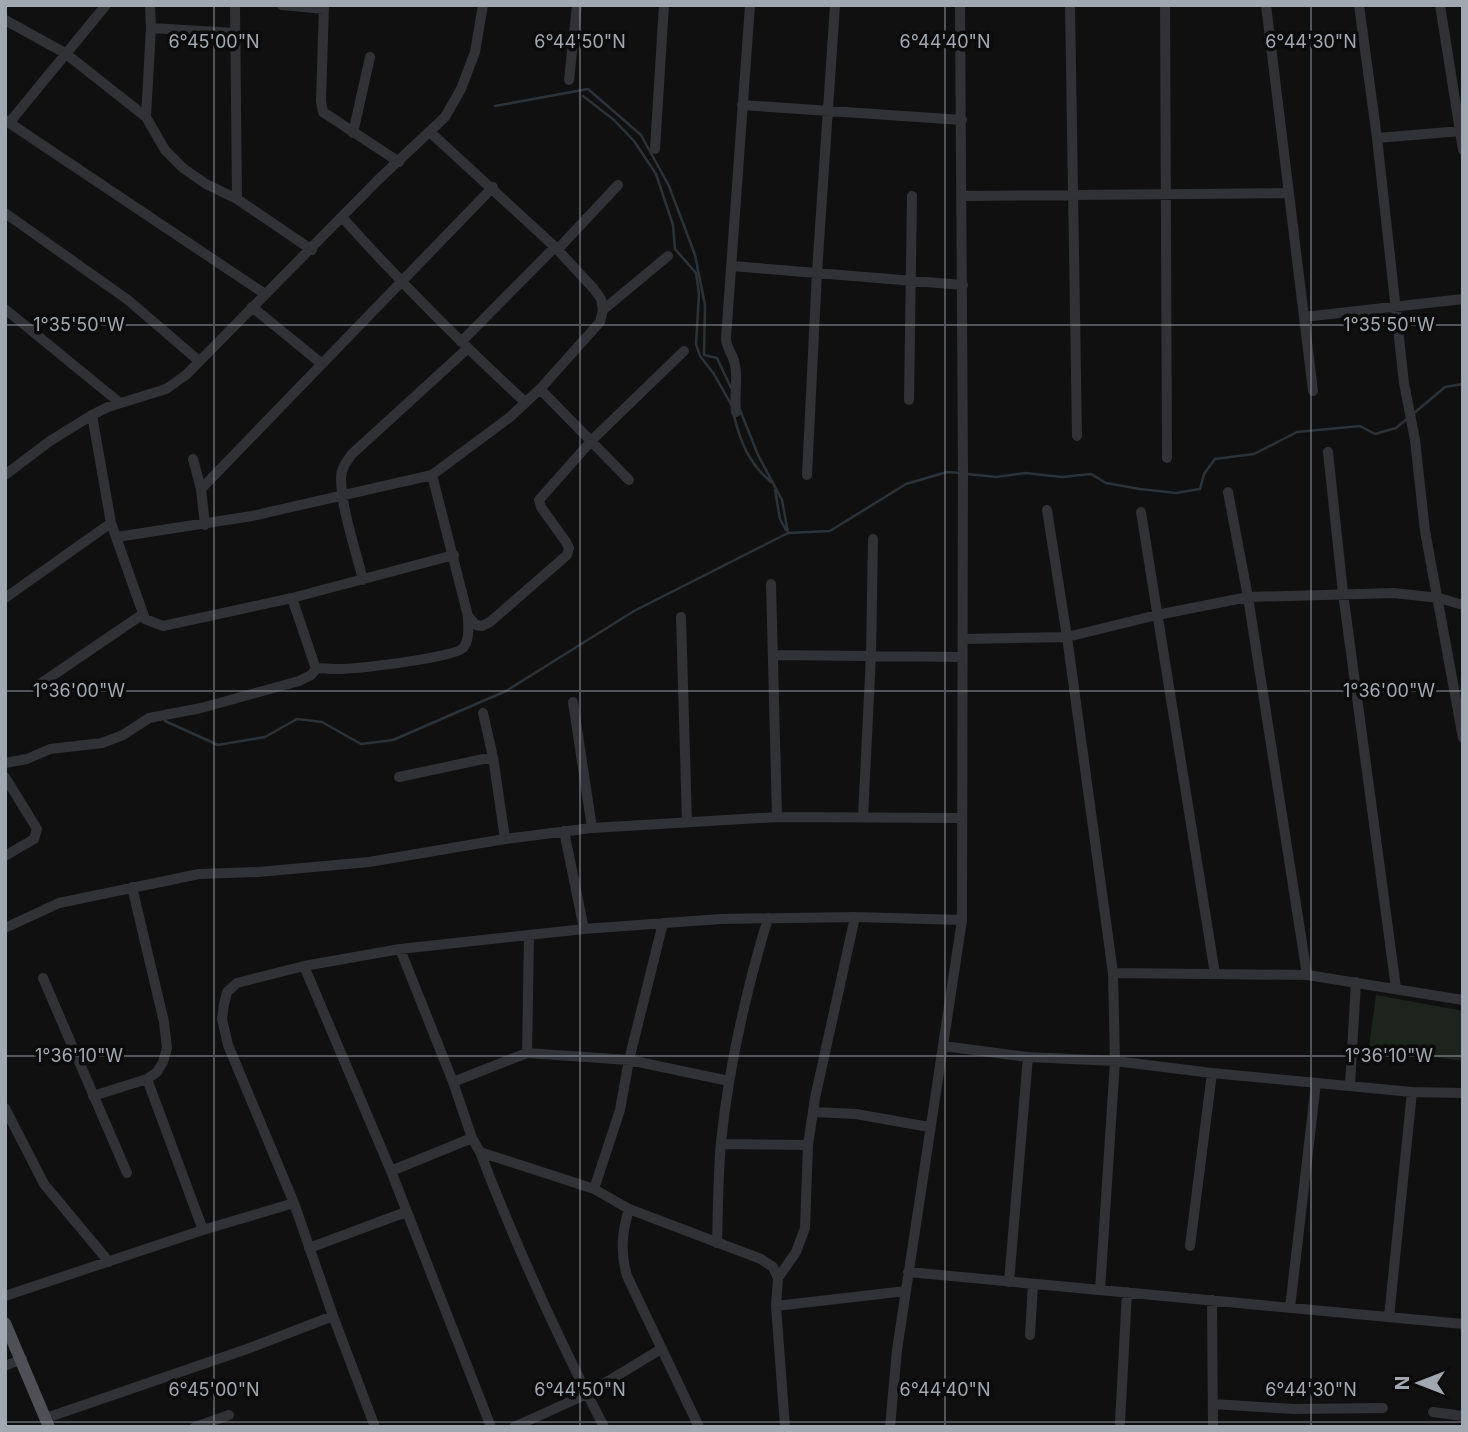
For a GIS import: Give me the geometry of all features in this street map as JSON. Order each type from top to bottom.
[{"type":"main road","points":[[5,1323],[48,1422]]},
{"type":"street","points":[[106,5],[7,121],[265,294]]},
{"type":"street","points":[[146,117],[150,5]]},
{"type":"street","points":[[235,5],[236,198]]},
{"type":"street","points":[[282,5],[324,7],[321,107],[328,116],[399,162]]},
{"type":"street","points":[[5,475],[92,415],[166,388],[186,375],[445,117],[461,89],[475,52],[483,5]]},
{"type":"street","points":[[569,80],[577,5]]},
{"type":"street","points":[[654,149],[664,5]]},
{"type":"street","points":[[736,412],[736,370],[726,344],[750,5]]},
{"type":"street","points":[[807,475],[835,5]]},
{"type":"street","points":[[890,1427],[908,1272],[962,920],[963,285],[960,5]]},
{"type":"street","points":[[1070,5],[1077,436]]},
{"type":"street","points":[[1165,5],[1167,457]]},
{"type":"street","points":[[1266,5],[1313,391]]},
{"type":"street","points":[[1359,5],[1377,138],[1404,383],[1415,440],[1425,531],[1463,738]]},
{"type":"street","points":[[1440,5],[1463,150]]},
{"type":"street","points":[[5,20],[65,53],[146,117],[165,150],[183,168],[206,184],[236,198],[312,250]]},
{"type":"street","points":[[151,28],[235,33]]},
{"type":"street","points":[[353,133],[370,57]]},
{"type":"street","points":[[742,105],[962,120]]},
{"type":"street","points":[[1377,138],[1461,131]]},
{"type":"street","points":[[117,537],[205,525],[432,475],[510,417],[600,322],[603,310],[601,299],[594,289],[557,248],[431,133]]},
{"type":"street","points":[[363,580],[343,496],[341,477],[344,465],[352,454],[464,346],[618,185]]},
{"type":"street","points":[[201,489],[493,187]]},
{"type":"street","points":[[962,196],[1289,193]]},
{"type":"street","points":[[909,400],[912,196]]},
{"type":"street","points":[[342,217],[401,284],[525,402]]},
{"type":"street","points":[[7,219],[128,300],[199,361]]},
{"type":"street","points":[[603,310],[668,256]]},
{"type":"street","points":[[732,267],[963,285]]},
{"type":"street","points":[[1304,317],[1463,299]]},
{"type":"street","points":[[252,307],[322,364]]},
{"type":"street","points":[[5,309],[120,403]]},
{"type":"street","points":[[468,616],[476,625],[482,626],[490,622],[567,555],[569,548],[566,542],[541,507],[539,500],[592,440],[684,351]]},
{"type":"street","points":[[540,388],[629,480]]},
{"type":"street","points":[[92,415],[111,523],[145,620],[163,626],[292,598],[454,555]]},
{"type":"street","points":[[1328,452],[1343,593],[1396,988]]},
{"type":"street","points":[[193,459],[201,489],[205,525]]},
{"type":"street","points":[[5,763],[27,759],[50,749],[102,743],[122,736],[149,718],[201,708],[299,681],[316,669],[347,668],[453,654],[463,648],[468,616],[432,475]]},
{"type":"street","points":[[1228,492],[1248,597],[1307,975]]},
{"type":"street","points":[[1047,510],[1068,637],[1113,973],[1115,1061],[1100,1290]]},
{"type":"street","points":[[1141,512],[1215,974]]},
{"type":"street","points":[[5,598],[111,523]]},
{"type":"street","points":[[863,817],[871,655],[873,539]]},
{"type":"street","points":[[771,584],[777,817]]},
{"type":"street","points":[[963,639],[1068,637],[1157,615],[1248,597],[1394,593],[1438,598],[1463,606]]},
{"type":"street","points":[[292,598],[316,669]]},
{"type":"street","points":[[37,686],[143,614]]},
{"type":"street","points":[[681,617],[687,822]]},
{"type":"street","points":[[773,655],[962,657]]},
{"type":"street","points":[[573,702],[592,828]]},
{"type":"street","points":[[484,713],[494,757],[505,839]]},
{"type":"street","points":[[399,777],[494,757]]},
{"type":"street","points":[[5,777],[37,828],[34,839],[5,856]]},
{"type":"street","points":[[5,928],[59,904],[199,874],[258,872],[369,862],[564,831],[777,817],[962,818]]},
{"type":"street","points":[[564,831],[584,929]]},
{"type":"street","points":[[93,1096],[146,1079],[157,1072],[167,1048],[164,1023],[132,887]]},
{"type":"street","points":[[785,1427],[776,1306],[778,1278],[796,1252],[804,1228],[808,1145],[820,1066],[855,917]]},
{"type":"street","points":[[375,1427],[294,1203],[228,1045],[222,1019],[228,992],[237,983],[304,966],[400,949],[584,929],[768,918],[962,920]]},
{"type":"street","points":[[717,1243],[721,1144],[729,1081],[751,973],[768,918]]},
{"type":"street","points":[[594,1189],[620,1110],[629,1060],[663,923]]},
{"type":"street","points":[[527,1053],[529,936]]},
{"type":"street","points":[[400,949],[453,1082],[472,1138],[528,1267],[604,1427]]},
{"type":"street","points":[[304,966],[391,1171],[491,1427]]},
{"type":"street","points":[[1113,973],[1307,975],[1463,1000]]},
{"type":"street","points":[[43,978],[127,1173]]},
{"type":"street","points":[[1350,1086],[1356,982]]},
{"type":"street","points":[[943,1046],[1028,1057],[1115,1061],[1412,1092],[1463,1093]]},
{"type":"street","points":[[453,1082],[527,1053],[629,1060],[729,1081]]},
{"type":"street","points":[[1009,1282],[1028,1057]]},
{"type":"street","points":[[1190,1246],[1212,1073]]},
{"type":"street","points":[[146,1079],[203,1230]]},
{"type":"street","points":[[1290,1308],[1315,1083]]},
{"type":"street","points":[[1389,1317],[1412,1092]]},
{"type":"street","points":[[5,1108],[44,1184],[109,1262]]},
{"type":"street","points":[[813,1112],[856,1114],[929,1127]]},
{"type":"street","points":[[391,1171],[472,1138]]},
{"type":"street","points":[[721,1144],[808,1145]]},
{"type":"street","points":[[480,1152],[594,1189],[629,1209],[761,1259],[773,1268],[778,1278]]},
{"type":"street","points":[[5,1296],[203,1230],[294,1203]]},
{"type":"street","points":[[629,1209],[622,1235],[621,1255],[627,1276],[699,1427]]},
{"type":"street","points":[[309,1248],[406,1212]]},
{"type":"street","points":[[908,1272],[1463,1324]]},
{"type":"street","points":[[1030,1335],[1033,1284]]},
{"type":"street","points":[[776,1306],[906,1292]]},
{"type":"street","points":[[1120,1423],[1126,1292]]},
{"type":"street","points":[[1212,1300],[1213,1427]]},
{"type":"street","points":[[48,1422],[333,1316]]},
{"type":"street","points":[[516,1426],[587,1394],[661,1349]]},
{"type":"street","points":[[5,1366],[22,1359]]},
{"type":"street","points":[[1213,1404],[1294,1409],[1383,1408]]},
{"type":"street","points":[[1433,1412],[1463,1416]]},
{"type":"street","points":[[195,1427],[229,1415]]},
{"type":"shaded area","points":[[1376,995],[1463,1011],[1463,1061],[1369,1048]]},
{"type":"waterway","points":[[495,106],[588,89],[641,135],[669,186],[695,255],[705,305],[704,355],[717,358],[731,388]]},
{"type":"waterway","points":[[583,96],[614,120],[634,141],[656,174],[673,225],[675,249],[696,273],[699,294],[696,344],[700,356],[732,406]]},
{"type":"waterway","points":[[1413,414],[1445,387],[1463,384]]},
{"type":"waterway","points":[[740,410],[758,455],[782,500],[788,533]]},
{"type":"waterway","points":[[734,416],[747,452],[757,468],[771,482]]},
{"type":"waterway","points":[[967,474],[996,477],[1025,473],[1062,477],[1091,474],[1106,483],[1176,493],[1200,489],[1204,474],[1215,459],[1254,454],[1297,432],[1360,426],[1375,434],[1396,428],[1408,418]]},
{"type":"waterway","points":[[165,721],[218,745],[265,737],[297,719],[322,722],[361,744],[393,740],[506,691],[634,611],[788,533],[830,531],[906,484],[947,472],[961,473]]},
{"type":"waterway","points":[[775,490],[780,519],[786,530]]}]
